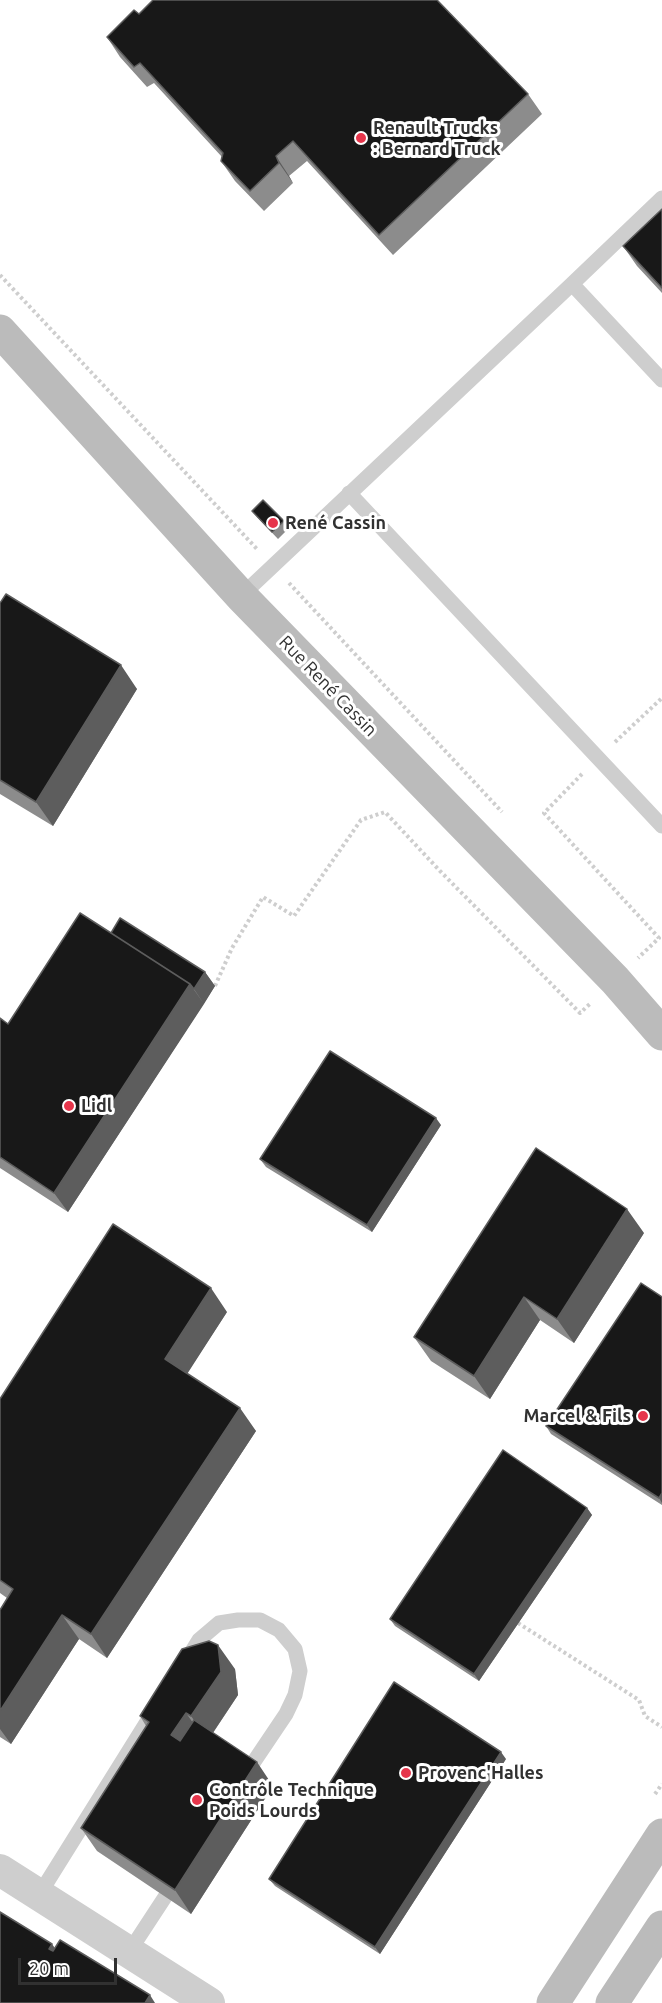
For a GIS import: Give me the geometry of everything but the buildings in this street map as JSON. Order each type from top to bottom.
[{"type":"main road","name":"Rue René Cassin","points":[[0,331],[241,596],[615,980],[662,1034]]},
{"type":"main road","points":[[553,2003],[662,1835]]},
{"type":"main road","points":[[612,2003],[662,1927]]},
{"type":"street","points":[[0,1870],[209,2003]]},
{"type":"lane","points":[[241,596],[662,198]]},
{"type":"lane","points":[[573,284],[662,380]]},
{"type":"lane","points":[[350,493],[662,826]]},
{"type":"lane","points":[[181,1669],[199,1640],[219,1623],[229,1621],[260,1620],[279,1630],[295,1649],[300,1671],[295,1695],[286,1714],[249,1770]]},
{"type":"lane","points":[[39,1895],[162,1699]]},
{"type":"lane","points":[[129,1952],[165,1897]]},
{"type":"path","points":[[0,275],[509,819]]},
{"type":"path","points":[[214,986],[232,948],[263,897],[294,916],[361,820]]},
{"type":"path","points":[[631,948],[647,965]]},
{"type":"path","points":[[518,1623],[639,1700],[645,1716],[662,1727]]},
{"type":"path","points":[[656,1794],[662,1784]]},
{"type":"place","name":"Renault Trucks : Bernard Truck","points":[[361,138]]},
{"type":"place","name":"René Cassin","points":[[273,523]]},
{"type":"place","name":"Lidl","points":[[69,1106]]},
{"type":"place","name":"Marcel & Fils","points":[[643,1416]]},
{"type":"place","name":"Provenc'Halles","points":[[406,1773]]},
{"type":"place","name":"Contrôle Technique Poids Lourds","points":[[197,1800]]}]
